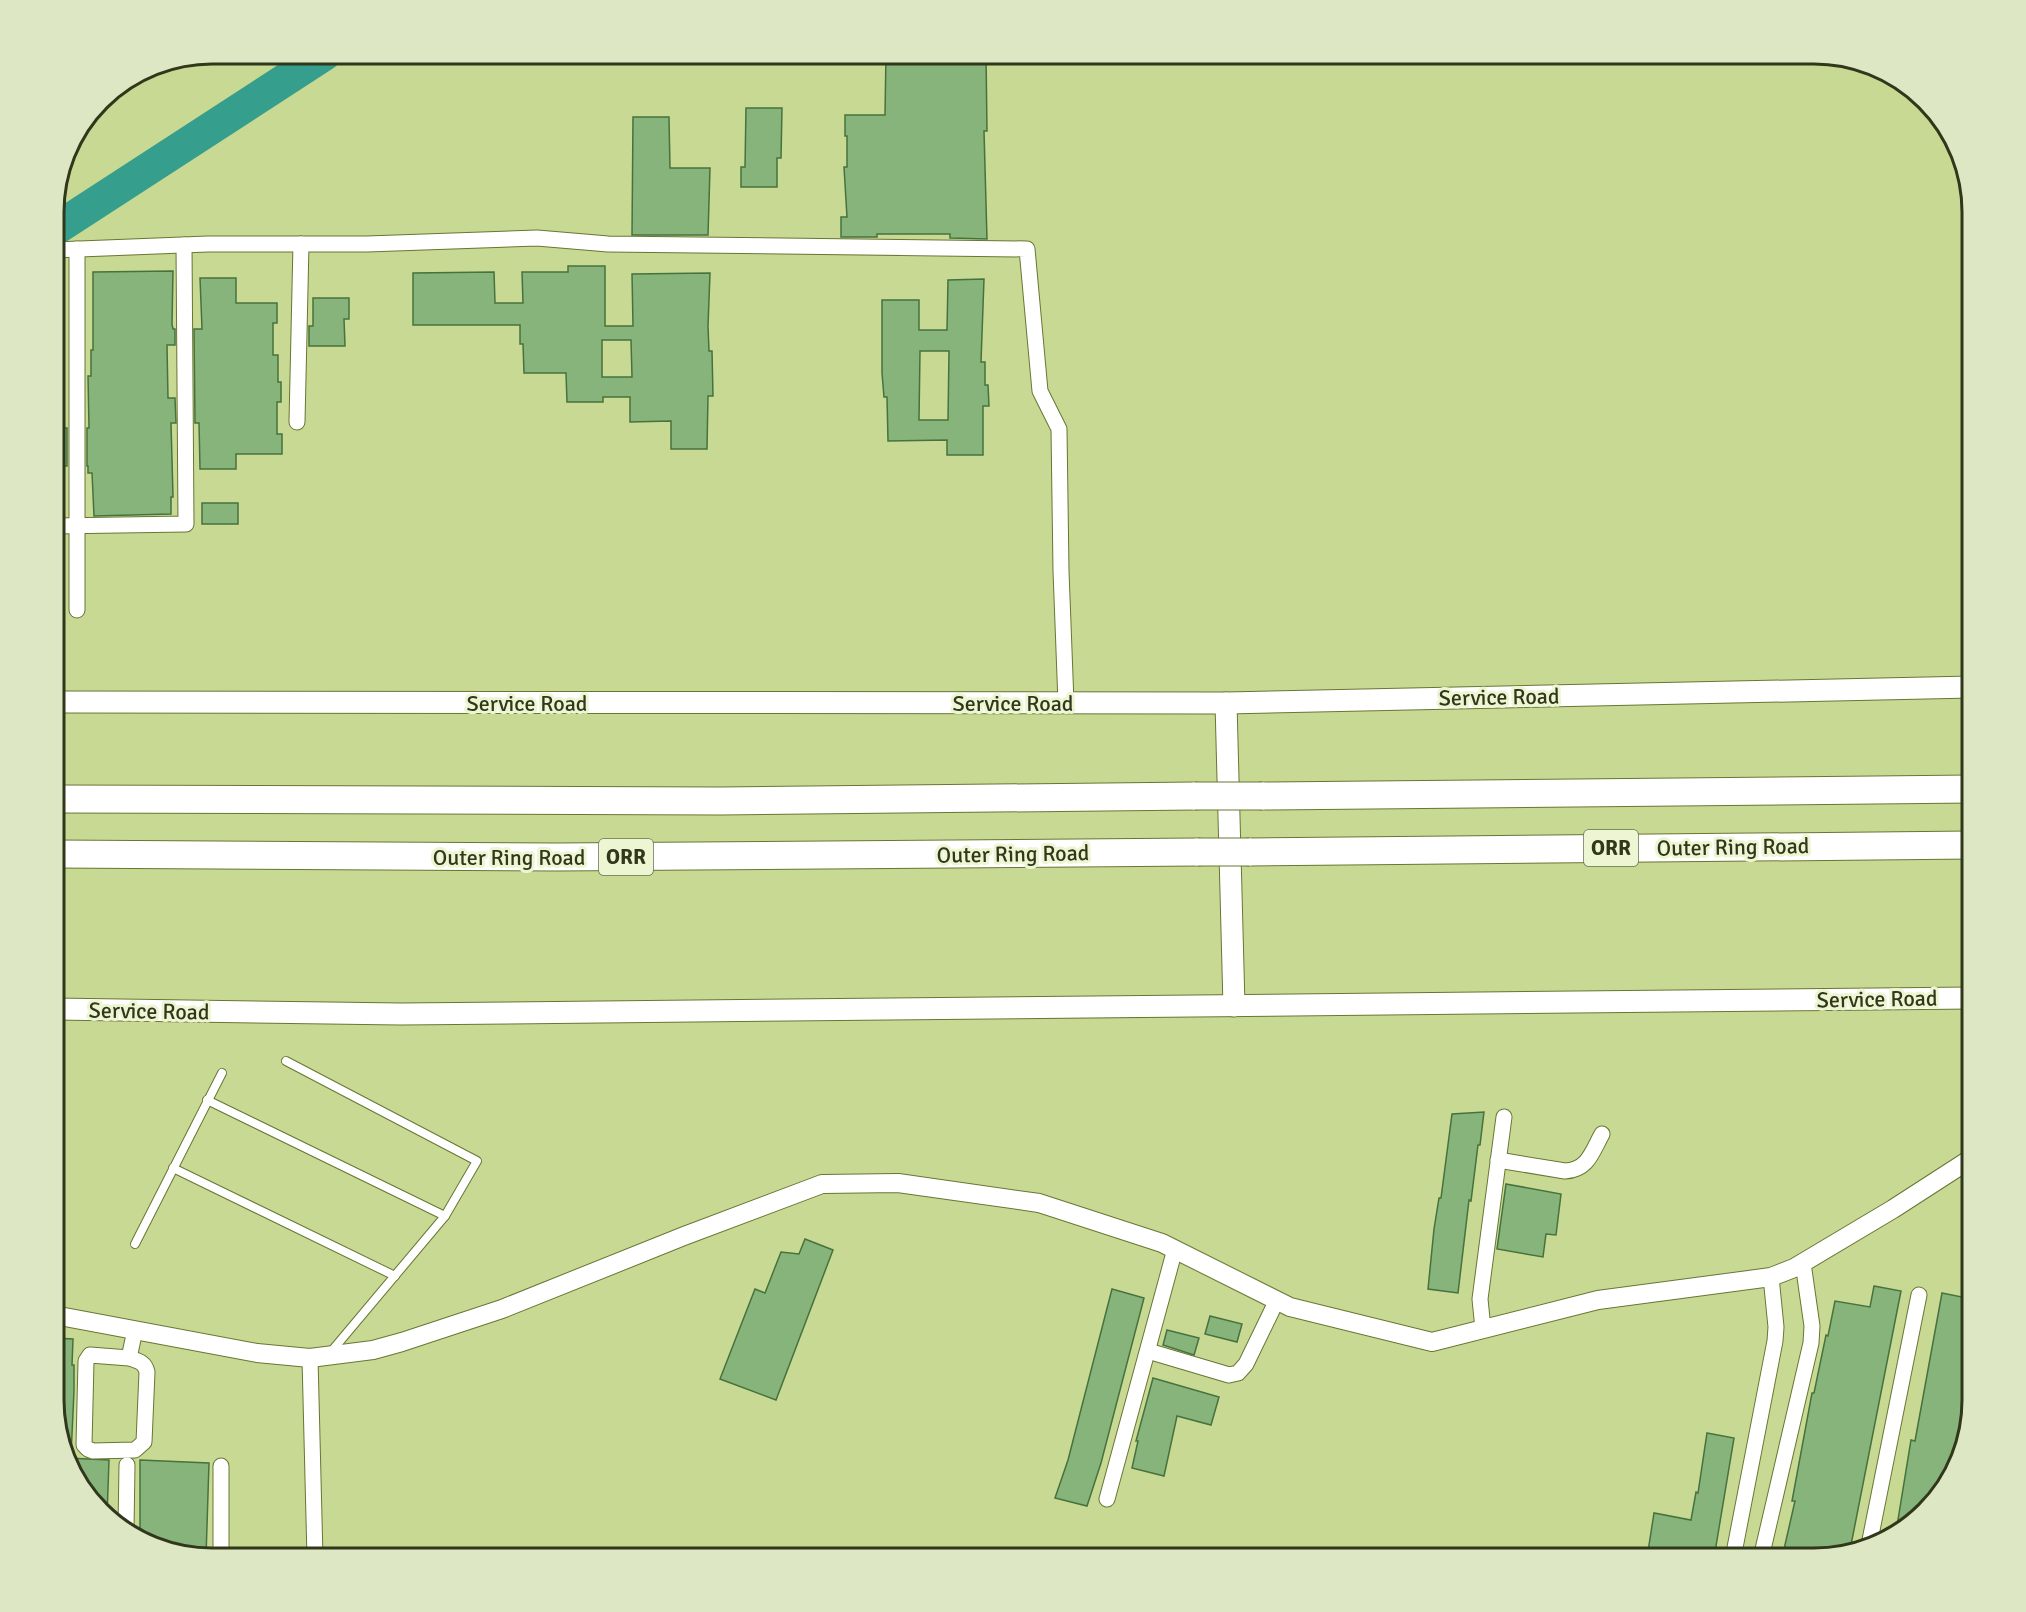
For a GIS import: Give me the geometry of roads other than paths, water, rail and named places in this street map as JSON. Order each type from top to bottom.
[{"type":"highway","points":[[65,799],[662,801],[1962,789]]},
{"type":"highway","name":"Outer Ring Road","points":[[65,854],[604,857],[1962,845]]},
{"type":"main road","name":"Service Road","points":[[65,702],[1226,703],[1962,687]]},
{"type":"main road","points":[[1226,703],[1233,1006]]},
{"type":"main road","name":"Service Road","points":[[65,1009],[413,1014],[1962,998]]},
{"type":"street","points":[[65,250],[184,245],[367,244],[537,238],[620,244],[1027,249],[1040,391],[1059,429],[1060,571],[1066,703]]},
{"type":"street","points":[[297,422],[301,244]]},
{"type":"street","points":[[65,526],[186,524],[184,245]]},
{"type":"street","points":[[77,249],[77,610]]},
{"type":"street","points":[[1483,1329],[1480,1299],[1504,1117]]},
{"type":"street","points":[[1498,1160],[1574,1171],[1583,1167],[1602,1134]]},
{"type":"street","points":[[65,1317],[257,1353],[319,1357],[373,1350],[502,1309],[822,1184],[898,1183],[1039,1203],[1162,1243],[1290,1307],[1432,1342],[1598,1300],[1770,1277],[1803,1263],[1962,1164]]},
{"type":"street","points":[[1107,1499],[1175,1250]]},
{"type":"street","points":[[1763,1548],[1811,1343],[1812,1326],[1803,1263]]},
{"type":"street","points":[[1735,1548],[1775,1341],[1776,1327],[1770,1277]]},
{"type":"street","points":[[1871,1536],[1919,1295]]},
{"type":"street","points":[[1148,1351],[1229,1375],[1238,1373],[1246,1364],[1277,1300]]},
{"type":"street","points":[[129,1358],[135,1330]]},
{"type":"street","points":[[90,1355],[129,1358],[141,1361],[146,1366],[144,1443],[135,1450],[93,1451],[88,1449],[84,1444],[86,1361],[90,1355]]},
{"type":"street","points":[[315,1548],[319,1357]]},
{"type":"street","points":[[126,1520],[127,1465]]},
{"type":"street","points":[[221,1466],[221,1548]]},
{"type":"lane","points":[[286,1062],[477,1161],[445,1216],[395,1276],[319,1357]]},
{"type":"lane","points":[[135,1244],[222,1073]]},
{"type":"lane","points":[[207,1100],[445,1216]]},
{"type":"lane","points":[[173,1167],[395,1276]]},
{"type":"waterway","points":[[65,223],[310,64]]}]
